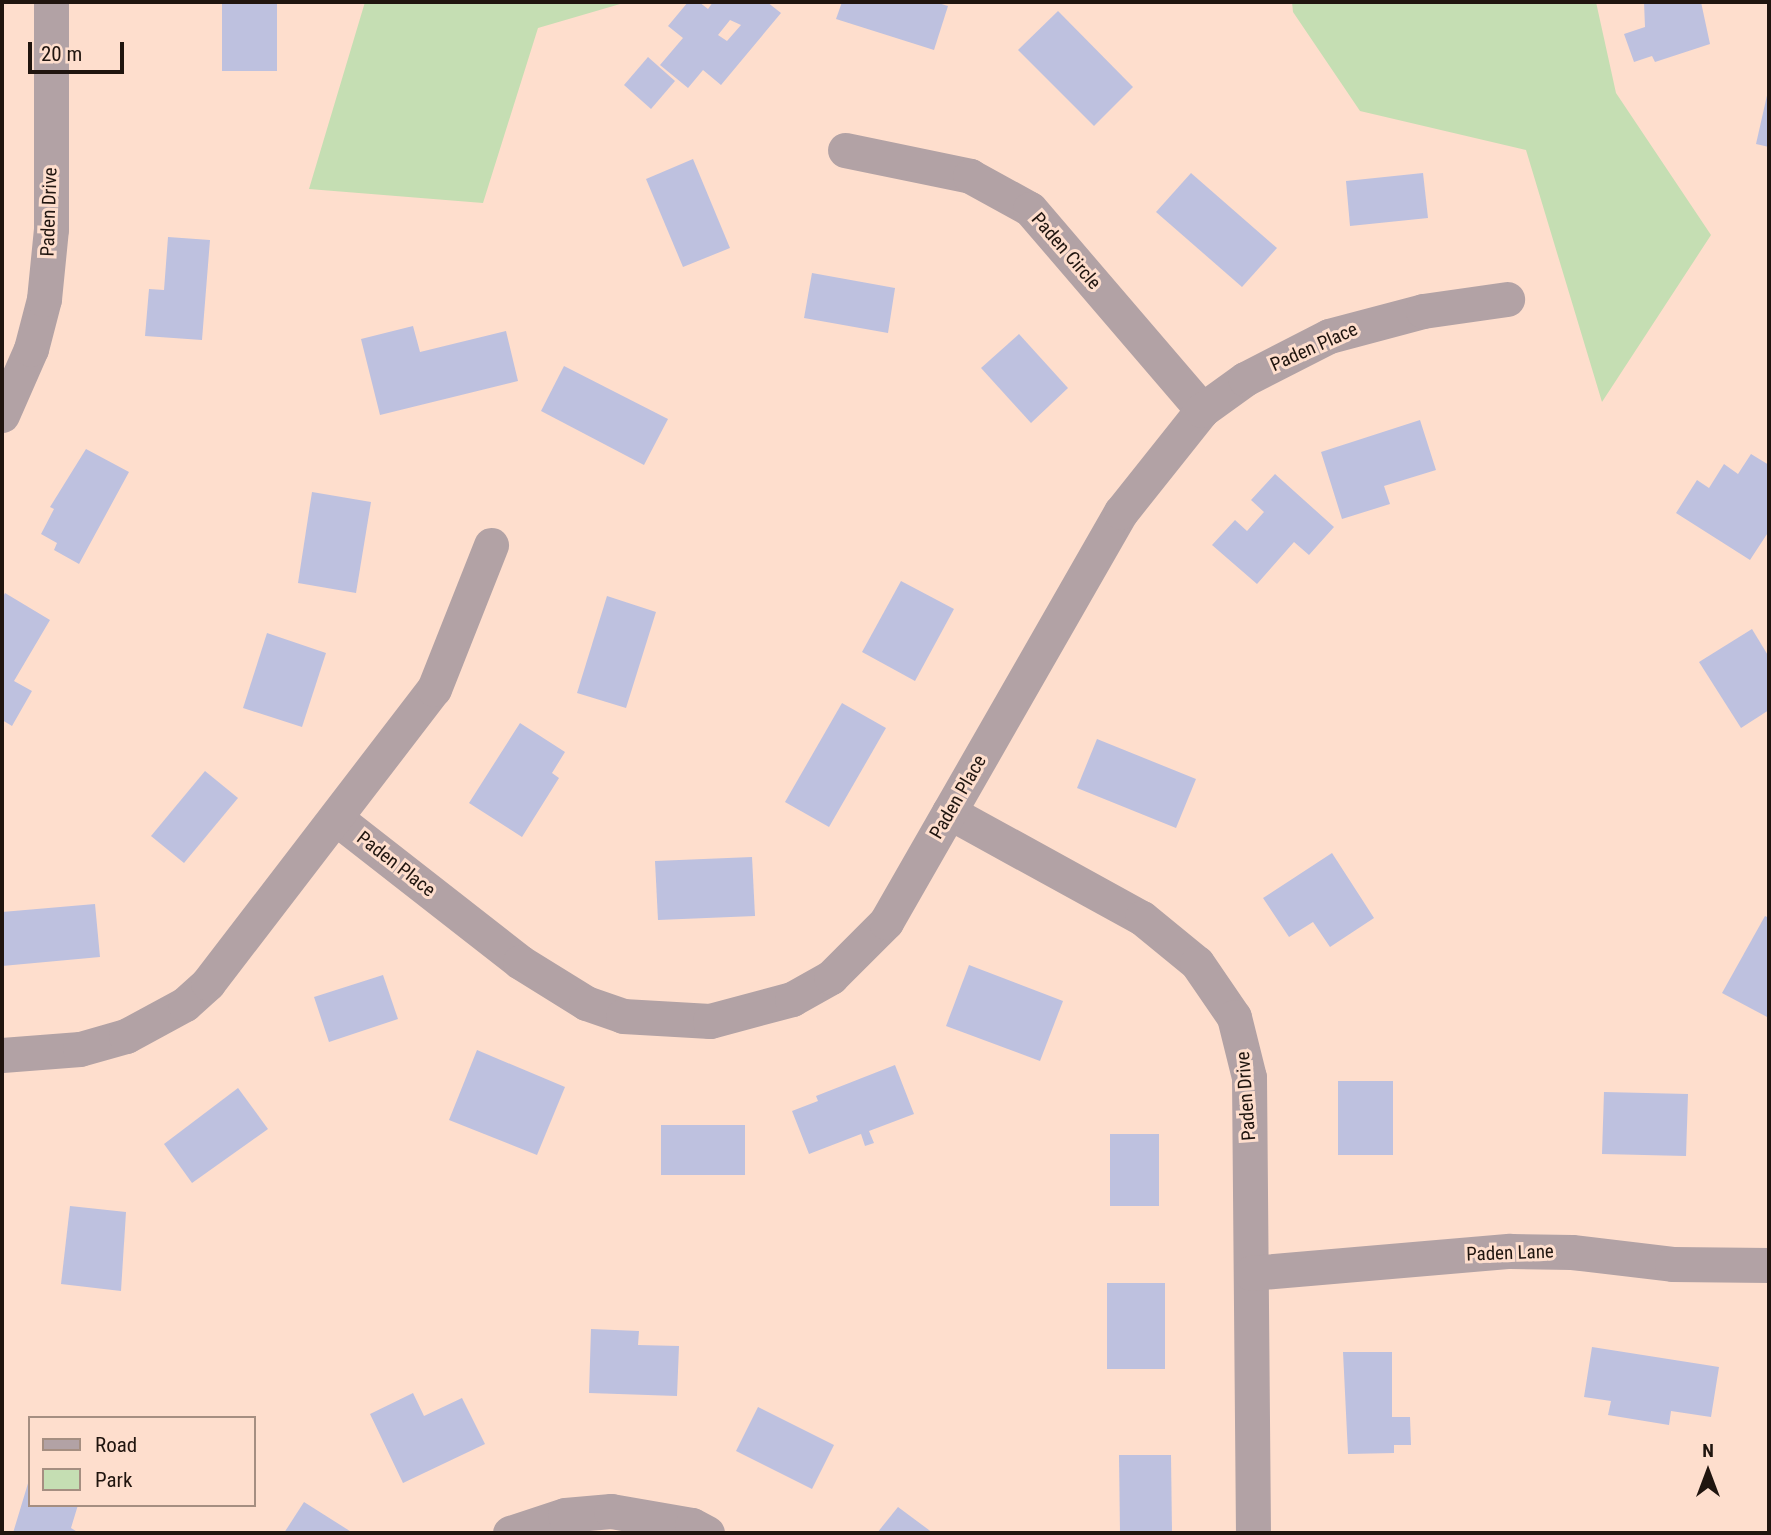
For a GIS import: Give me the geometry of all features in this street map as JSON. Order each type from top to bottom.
[{"type":"street","name":"Paden Drive","points":[[2,415],[31,349],[44,299],[51,229],[51,2]]},
{"type":"street","name":"Paden Circle","points":[[845,150],[970,176],[1030,209],[1202,410]]},
{"type":"street","name":"Paden Place","points":[[337,819],[555,987],[623,1016],[699,1021],[748,1013],[792,999],[831,977],[886,922],[1121,512],[1202,410],[1245,379],[1329,336],[1423,311],[1507,299]]},
{"type":"street","name":"Paden Place","points":[[2,1055],[80,1049],[126,1036],[185,1004],[239,948],[434,689],[491,545]]},
{"type":"street","name":"Paden Drive","points":[[949,812],[1142,918],[1197,963],[1218,989],[1234,1017],[1249,1077],[1253,1533]]},
{"type":"street","name":"Paden Lane","points":[[1251,1273],[1510,1251],[1572,1251],[1672,1264],[1769,1265]]},
{"type":"street","points":[[510,1533],[565,1515],[611,1511],[679,1522],[706,1533]]},
{"type":"green space","points":[[365,2],[627,2],[538,28],[483,203],[309,189]]},
{"type":"green space","points":[[1292,2],[1596,2],[1616,93],[1711,235],[1602,402],[1526,150],[1360,111],[1293,12]]},
{"type":"building","points":[[222,2],[277,2],[277,71],[222,71]]},
{"type":"building","points":[[688,2],[699,2],[708,9],[713,2],[767,2],[781,13],[721,85],[703,70],[688,88],[660,65],[683,38],[668,26]],"holes":[[[730,20],[741,25],[727,41],[718,35]]]},
{"type":"building","points":[[842,2],[935,2],[948,6],[934,50],[836,19]]},
{"type":"building","points":[[1644,2],[1701,2],[1710,44],[1655,62],[1652,56],[1634,62],[1624,34],[1645,27]]},
{"type":"building","points":[[1058,11],[1133,87],[1094,126],[1018,50]]},
{"type":"building","points":[[648,57],[675,81],[651,109],[624,85]]},
{"type":"building","points":[[1769,92],[1769,147],[1756,144]]},
{"type":"building","points":[[693,159],[730,248],[683,267],[646,179]]},
{"type":"building","points":[[1191,173],[1277,248],[1242,287],[1156,212]]},
{"type":"building","points":[[1423,173],[1428,218],[1350,226],[1346,181]]},
{"type":"building","points":[[168,237],[210,240],[202,340],[145,336],[149,289],[164,290]]},
{"type":"building","points":[[812,273],[895,288],[888,333],[804,318]]},
{"type":"building","points":[[413,326],[420,352],[506,331],[518,381],[380,415],[361,339]]},
{"type":"building","points":[[1019,334],[1068,388],[1031,423],[981,368]]},
{"type":"building","points":[[564,366],[668,419],[644,465],[541,411]]},
{"type":"building","points":[[1420,420],[1436,470],[1384,486],[1390,504],[1342,519],[1321,452]]},
{"type":"building","points":[[86,449],[129,472],[79,564],[54,550],[57,543],[41,534],[54,509],[50,507]]},
{"type":"building","points":[[1751,454],[1769,465],[1769,531],[1750,560],[1676,513],[1697,480],[1709,488],[1724,464],[1738,474]]},
{"type":"building","points":[[1275,474],[1334,527],[1309,555],[1294,542],[1257,584],[1212,545],[1235,520],[1247,531],[1264,512],[1251,500]]},
{"type":"building","points":[[312,492],[371,502],[356,593],[298,583]]},
{"type":"building","points":[[901,581],[954,609],[915,681],[862,652]]},
{"type":"building","points":[[5,593],[50,620],[14,681],[32,691],[12,726],[2,720],[2,599]]},
{"type":"building","points":[[607,596],[656,612],[626,708],[577,693]]},
{"type":"building","points":[[1752,629],[1769,657],[1769,710],[1741,728],[1699,662]]},
{"type":"building","points":[[267,633],[326,653],[302,727],[243,708]]},
{"type":"building","points":[[842,703],[886,728],[829,827],[785,802]]},
{"type":"building","points":[[520,723],[565,752],[552,773],[559,778],[522,837],[469,803]]},
{"type":"building","points":[[1097,739],[1196,779],[1176,828],[1077,788]]},
{"type":"building","points":[[205,771],[238,798],[184,863],[151,836]]},
{"type":"building","points":[[1332,853],[1374,918],[1330,947],[1313,922],[1289,937],[1263,898]]},
{"type":"building","points":[[752,857],[755,916],[658,920],[655,861]]},
{"type":"building","points":[[95,904],[100,957],[2,966],[2,912]]},
{"type":"building","points":[[1765,916],[1769,918],[1769,1018],[1722,993]]},
{"type":"building","points":[[969,965],[1063,1001],[1040,1061],[946,1026]]},
{"type":"building","points":[[383,975],[398,1019],[329,1042],[314,997]]},
{"type":"building","points":[[477,1050],[565,1087],[537,1155],[449,1120]]},
{"type":"building","points":[[895,1065],[914,1114],[869,1131],[874,1143],[865,1146],[861,1134],[809,1154],[792,1111],[818,1101],[816,1096]]},
{"type":"building","points":[[1338,1081],[1393,1081],[1393,1155],[1338,1155]]},
{"type":"building","points":[[238,1088],[268,1129],[192,1183],[164,1144]]},
{"type":"building","points":[[1604,1092],[1688,1094],[1686,1156],[1602,1154]]},
{"type":"building","points":[[661,1125],[745,1125],[745,1175],[661,1175]]},
{"type":"building","points":[[1110,1134],[1159,1134],[1159,1206],[1110,1206]]},
{"type":"building","points":[[70,1206],[126,1212],[121,1291],[61,1284]]},
{"type":"building","points":[[1107,1283],[1165,1283],[1165,1369],[1107,1369]]},
{"type":"building","points":[[591,1329],[639,1331],[638,1345],[679,1346],[677,1396],[589,1393]]},
{"type":"building","points":[[1592,1347],[1719,1367],[1711,1417],[1671,1411],[1669,1425],[1608,1415],[1611,1401],[1584,1397]]},
{"type":"building","points":[[1343,1352],[1392,1352],[1392,1417],[1410,1417],[1411,1445],[1394,1445],[1394,1453],[1348,1454]]},
{"type":"building","points":[[413,1393],[424,1416],[462,1398],[485,1444],[403,1483],[370,1414]]},
{"type":"building","points":[[758,1407],[834,1445],[812,1489],[736,1451]]},
{"type":"building","points":[[1119,1455],[1171,1455],[1172,1533],[1120,1533]]},
{"type":"building","points":[[28,1483],[28,1507],[77,1507],[71,1528],[79,1533],[13,1533]]},
{"type":"building","points":[[304,1502],[353,1533],[284,1533]]},
{"type":"building","points":[[898,1507],[933,1533],[877,1533]]}]
